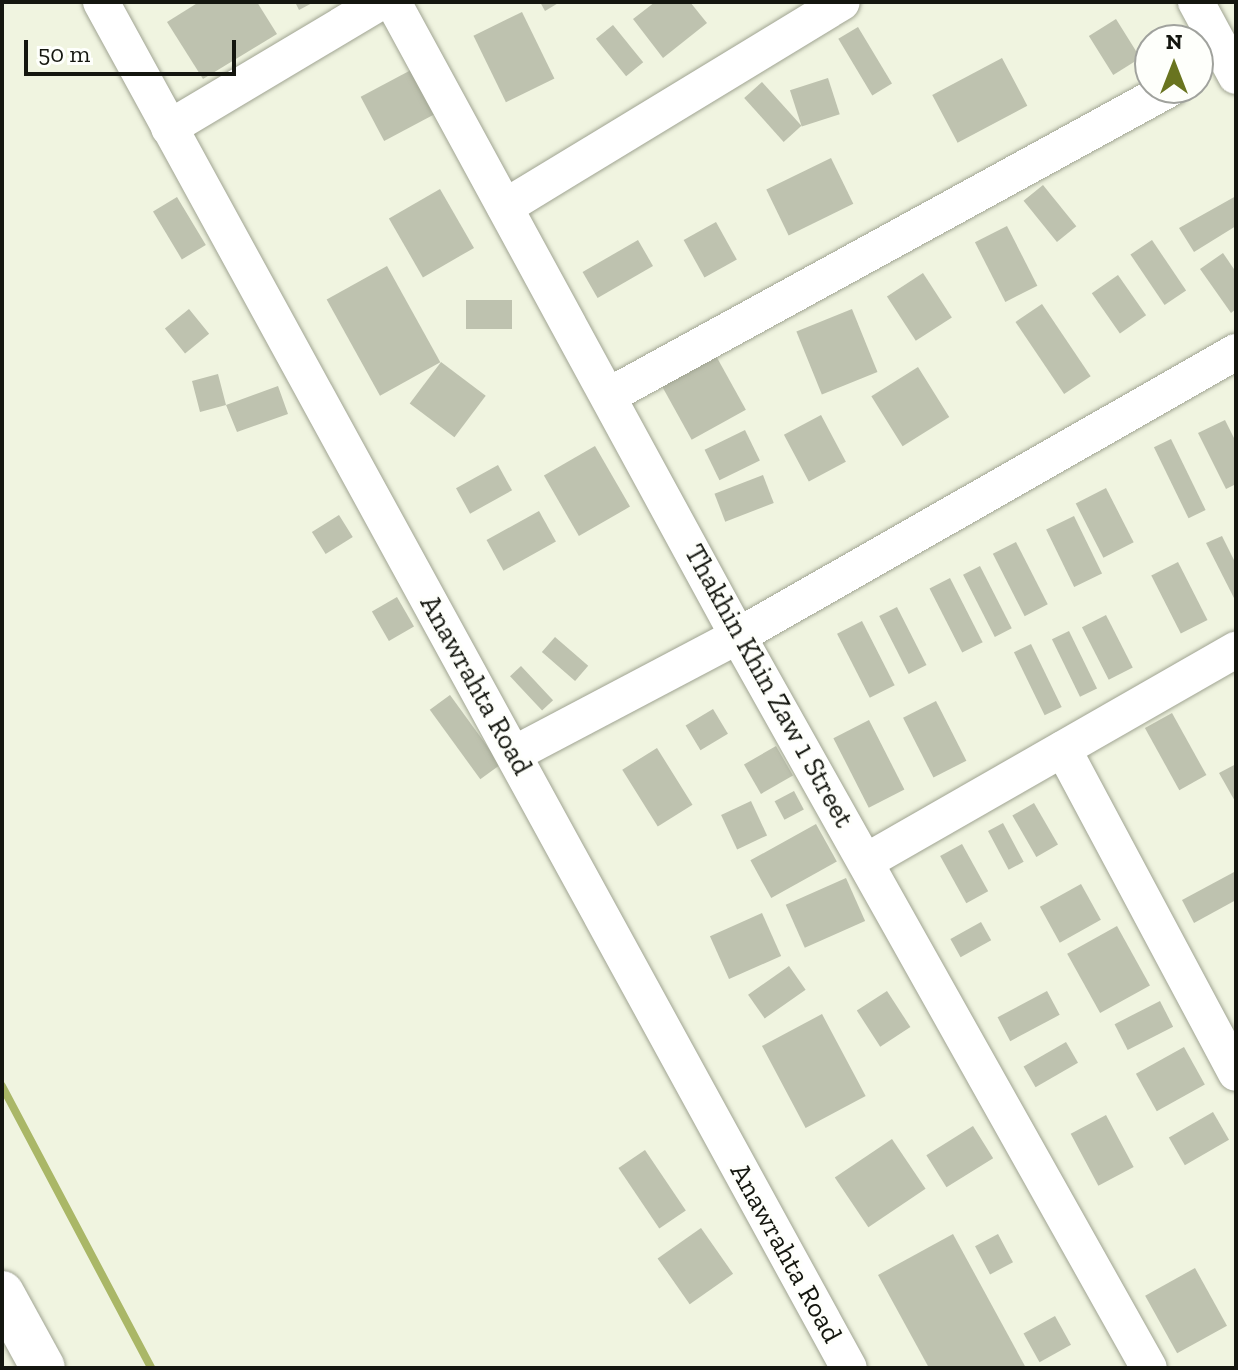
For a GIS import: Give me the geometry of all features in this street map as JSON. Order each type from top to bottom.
[{"type":"main road","points":[[2,1293],[43,1368]]},
{"type":"street","name":"Anawrahta Road","points":[[101,2],[849,1368]]},
{"type":"street","points":[[169,128],[380,2]]},
{"type":"street","name":"Thakhin Khin Zaw 1 Street","points":[[393,2],[610,395],[738,636],[1149,1368]]},
{"type":"street","points":[[505,207],[842,2]]},
{"type":"street","points":[[1196,2],[1224,64]]},
{"type":"street","points":[[610,395],[1142,104]]},
{"type":"street","points":[[514,754],[738,636],[1236,352]]},
{"type":"street","points":[[867,861],[1236,650]]},
{"type":"street","points":[[1063,749],[1236,1073]]},
{"type":"building","points":[[199,2],[257,2],[277,34],[203,79],[167,22]]},
{"type":"building","points":[[295,2],[314,2],[299,10]]},
{"type":"building","points":[[540,2],[560,2],[545,11]]},
{"type":"building","points":[[655,2],[690,2],[707,23],[663,58],[633,19]]},
{"type":"building","points":[[522,12],[554,79],[506,102],[473,36]]},
{"type":"building","points":[[1116,19],[1134,48],[1134,62],[1113,75],[1089,36]]},
{"type":"building","points":[[613,25],[643,62],[626,76],[596,39]]},
{"type":"building","points":[[858,27],[892,84],[872,95],[838,39]]},
{"type":"building","points":[[1002,58],[1027,106],[958,143],[932,95]]},
{"type":"building","points":[[411,70],[434,114],[384,141],[361,97]]},
{"type":"building","points":[[828,78],[840,114],[802,127],[790,90]]},
{"type":"building","points":[[762,82],[801,126],[784,142],[744,98]]},
{"type":"building","points":[[831,158],[853,204],[789,235],[766,190]]},
{"type":"building","points":[[1043,185],[1076,226],[1057,242],[1024,201]]},
{"type":"building","points":[[440,189],[474,248],[423,277],[389,218]]},
{"type":"building","points":[[1236,196],[1236,226],[1194,252],[1179,228]]},
{"type":"building","points":[[177,197],[206,245],[182,259],[153,211]]},
{"type":"building","points":[[716,222],[737,260],[704,278],[684,240]]},
{"type":"building","points":[[1007,226],[1037,286],[1005,302],[975,242]]},
{"type":"building","points":[[638,240],[653,266],[598,298],[583,272]]},
{"type":"building","points":[[1152,240],[1186,291],[1165,305],[1130,255]]},
{"type":"building","points":[[1223,253],[1236,272],[1236,309],[1231,313],[1200,269]]},
{"type":"building","points":[[387,266],[440,362],[380,396],[327,299]]},
{"type":"building","points":[[923,273],[952,317],[916,341],[887,296]]},
{"type":"building","points":[[1118,275],[1146,315],[1120,333],[1092,293]]},
{"type":"building","points":[[466,300],[512,300],[512,329],[466,329]]},
{"type":"building","points":[[1042,304],[1091,376],[1064,394],[1015,322]]},
{"type":"building","points":[[189,309],[209,334],[185,353],[165,329]]},
{"type":"building","points":[[852,309],[877,372],[822,395],[796,331]]},
{"type":"building","points":[[710,345],[746,410],[692,440],[656,375]]},
{"type":"building","points":[[441,362],[486,396],[454,437],[410,404]]},
{"type":"building","points":[[918,367],[949,417],[903,446],[871,396]]},
{"type":"building","points":[[218,374],[226,405],[200,412],[192,381]]},
{"type":"building","points":[[278,386],[288,414],[237,432],[226,405]]},
{"type":"building","points":[[821,415],[846,462],[809,482],[784,435]]},
{"type":"building","points":[[1225,420],[1236,442],[1236,484],[1226,489],[1198,433]]},
{"type":"building","points":[[745,430],[760,461],[719,480],[705,450]]},
{"type":"building","points":[[1171,439],[1206,510],[1189,518],[1154,447]]},
{"type":"building","points":[[595,446],[630,507],[579,536],[544,475]]},
{"type":"building","points":[[498,465],[512,490],[470,514],[456,488]]},
{"type":"building","points":[[763,475],[774,503],[725,522],[714,494]]},
{"type":"building","points":[[1106,488],[1134,542],[1103,558],[1076,503]]},
{"type":"building","points":[[539,511],[556,542],[503,571],[487,540]]},
{"type":"building","points":[[339,515],[353,537],[326,554],[312,532]]},
{"type":"building","points":[[1074,516],[1102,574],[1074,587],[1046,530]]},
{"type":"building","points":[[1222,536],[1236,564],[1236,602],[1206,543]]},
{"type":"building","points":[[1016,542],[1048,604],[1025,616],[993,554]]},
{"type":"building","points":[[1178,562],[1208,620],[1181,634],[1151,576]]},
{"type":"building","points":[[980,566],[1012,628],[995,637],[963,575]]},
{"type":"building","points":[[950,578],[983,642],[962,653],[930,588]]},
{"type":"building","points":[[397,597],[414,626],[389,641],[372,612]]},
{"type":"building","points":[[897,607],[927,665],[909,674],[879,616]]},
{"type":"building","points":[[1106,615],[1133,668],[1109,680],[1082,627]]},
{"type":"building","points":[[862,621],[895,685],[870,698],[837,634]]},
{"type":"building","points":[[1069,631],[1097,689],[1080,697],[1052,639]]},
{"type":"building","points":[[555,637],[588,666],[575,681],[542,652]]},
{"type":"building","points":[[1031,644],[1062,707],[1045,715],[1014,652]]},
{"type":"building","points":[[521,666],[553,700],[542,711],[510,676]]},
{"type":"building","points":[[450,695],[501,765],[480,779],[430,710]]},
{"type":"building","points":[[936,701],[966,761],[933,777],[903,718]]},
{"type":"building","points":[[713,709],[728,734],[701,750],[686,725]]},
{"type":"building","points":[[1172,713],[1206,775],[1179,790],[1145,728]]},
{"type":"building","points":[[869,720],[904,789],[869,808],[833,738]]},
{"type":"building","points":[[776,746],[793,775],[761,794],[744,764]]},
{"type":"building","points":[[657,748],[693,805],[658,827],[622,770]]},
{"type":"building","points":[[1236,764],[1236,803],[1219,773]]},
{"type":"building","points":[[794,791],[804,810],[784,820],[775,801]]},
{"type":"building","points":[[751,801],[767,835],[737,849],[721,815]]},
{"type":"building","points":[[1034,803],[1058,845],[1036,857],[1012,816]]},
{"type":"building","points":[[1003,823],[1024,862],[1009,870],[988,831]]},
{"type":"building","points":[[816,824],[837,862],[771,898],[750,860]]},
{"type":"building","points":[[962,844],[988,891],[966,903],[940,856]]},
{"type":"building","points":[[1236,871],[1236,900],[1194,923],[1182,900]]},
{"type":"building","points":[[846,878],[865,921],[805,948],[786,905]]},
{"type":"building","points":[[1081,884],[1101,920],[1060,943],[1040,907]]},
{"type":"building","points":[[762,913],[781,956],[729,979],[710,936]]},
{"type":"building","points":[[981,922],[991,940],[961,957],[950,939]]},
{"type":"building","points":[[1117,926],[1150,985],[1100,1013],[1067,954]]},
{"type":"building","points":[[789,966],[806,990],[765,1018],[748,995]]},
{"type":"building","points":[[887,991],[910,1027],[880,1047],[857,1011]]},
{"type":"building","points":[[1047,991],[1060,1015],[1010,1041],[998,1017]]},
{"type":"building","points":[[1160,1001],[1173,1027],[1128,1050],[1115,1024]]},
{"type":"building","points":[[822,1014],[866,1096],[806,1128],[762,1046]]},
{"type":"building","points":[[1066,1042],[1078,1063],[1036,1087],[1024,1066]]},
{"type":"building","points":[[1184,1047],[1205,1085],[1157,1111],[1136,1074]]},
{"type":"building","points":[[1213,1112],[1229,1140],[1185,1165],[1169,1138]]},
{"type":"building","points":[[1106,1115],[1134,1167],[1098,1186],[1071,1134]]},
{"type":"building","points":[[973,1126],[993,1158],[946,1187],[926,1155]]},
{"type":"building","points":[[892,1139],[926,1189],[868,1227],[835,1178]]},
{"type":"building","points":[[645,1150],[686,1211],[659,1228],[618,1168]]},
{"type":"building","points":[[701,1228],[733,1274],[690,1304],[658,1258]]},
{"type":"building","points":[[953,1234],[1026,1368],[929,1368],[878,1275]]},
{"type":"building","points":[[998,1234],[1013,1262],[990,1274],[975,1246]]},
{"type":"building","points":[[1195,1268],[1227,1326],[1177,1353],[1145,1296]]},
{"type":"building","points":[[1055,1316],[1071,1345],[1040,1362],[1024,1333]]},
{"type":"waterway","points":[[2,1086],[151,1368]]}]
